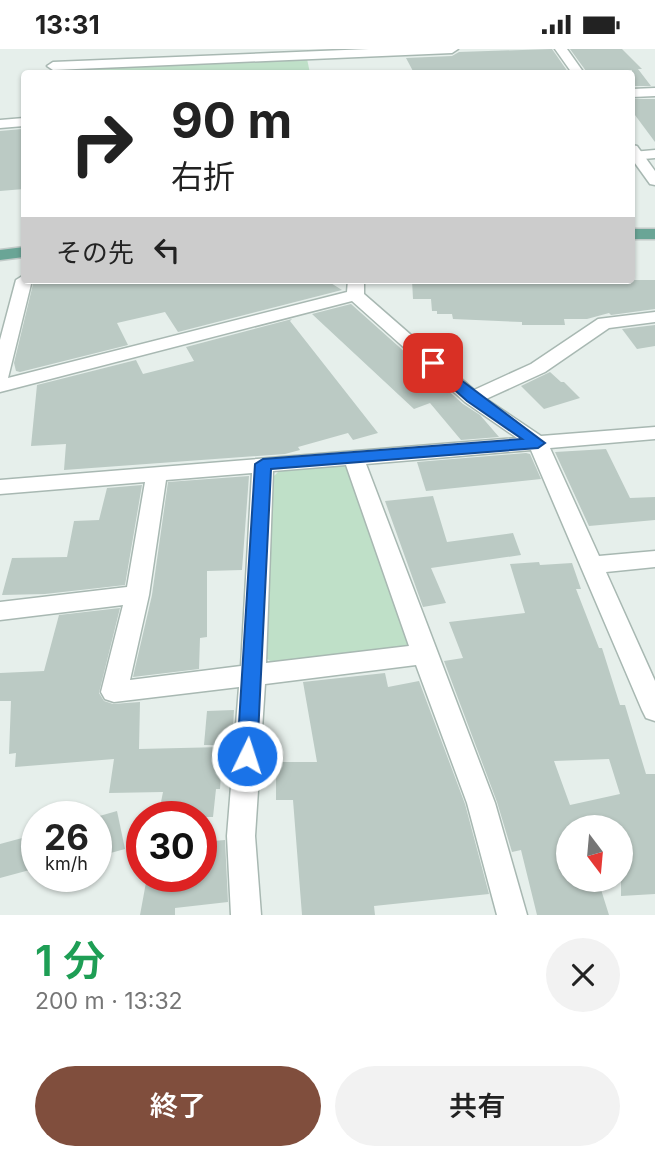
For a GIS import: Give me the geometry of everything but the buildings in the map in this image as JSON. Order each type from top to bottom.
[{"type":"main road","points":[[635,234],[655,234]]},
{"type":"main road","points":[[0,255],[21,252]]},
{"type":"street","points":[[60,49],[53,70],[452,49]]},
{"type":"street","points":[[561,49],[576,70]]},
{"type":"street","points":[[635,93],[655,92]]},
{"type":"street","points":[[0,124],[21,122]]},
{"type":"street","points":[[635,154],[655,154]]},
{"type":"street","points":[[635,156],[655,181]]},
{"type":"street","points":[[0,376],[23,284]]},
{"type":"street","points":[[0,386],[355,287],[472,398],[538,443],[655,710]]},
{"type":"street","points":[[472,398],[538,367],[604,323],[655,317]]},
{"type":"street","points":[[0,487],[655,433]]},
{"type":"street","points":[[353,456],[481,803],[512,915]]},
{"type":"street","points":[[246,915],[241,836],[253,676],[263,464]]},
{"type":"street","points":[[158,473],[137,595],[114,692],[424,654]]},
{"type":"street","points":[[592,565],[655,559]]},
{"type":"street","points":[[0,611],[137,595]]},
{"type":"green space","points":[[307,59],[309,70],[58,70]]},
{"type":"green space","points":[[341,465],[354,471],[412,643],[405,651],[277,666],[266,658],[273,477],[280,470]]},
{"type":"route","points":[[247,756],[263,464],[538,443],[472,398],[433,363]]}]
